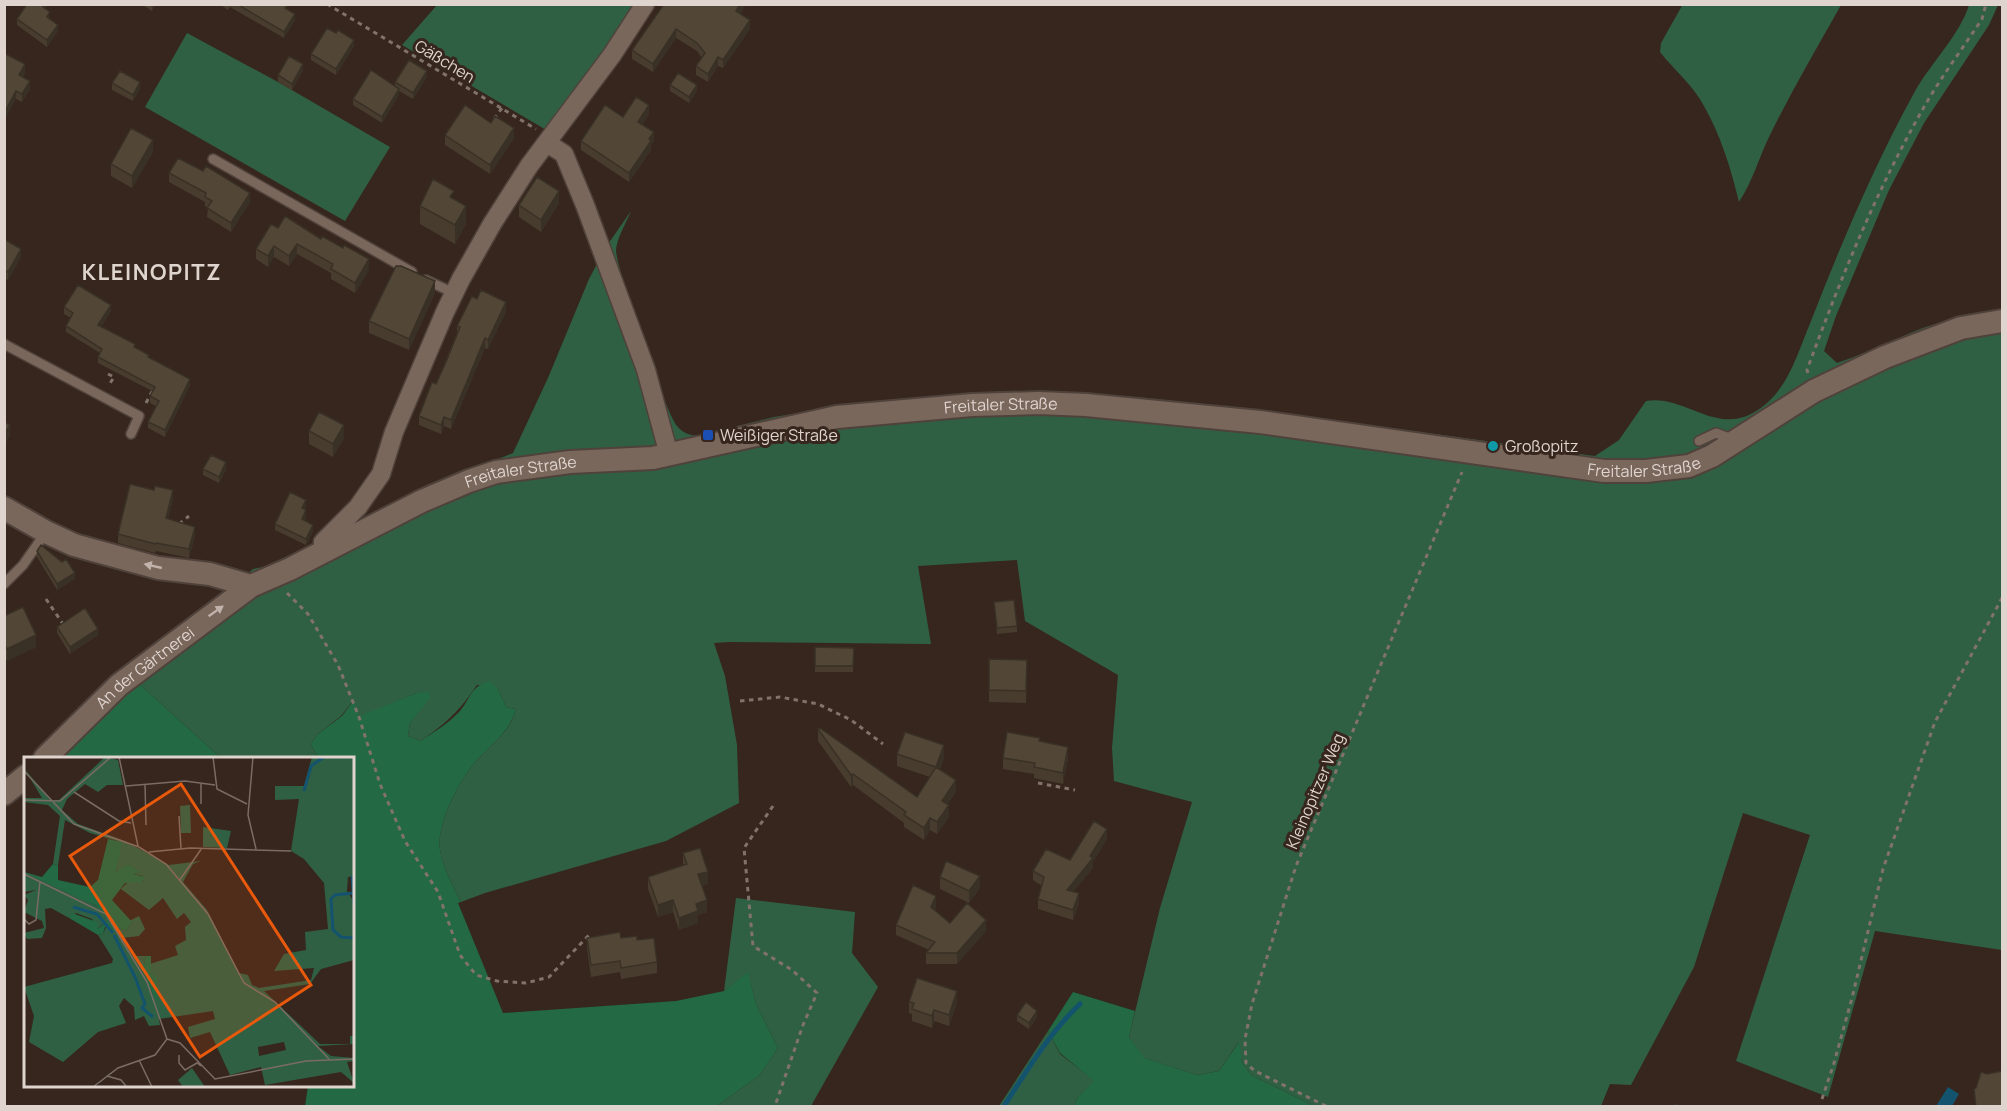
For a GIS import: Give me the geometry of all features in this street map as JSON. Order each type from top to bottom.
[{"type":"street","points":[[326,549],[323,542],[358,507],[381,474],[394,432],[454,293],[492,224],[529,166],[612,55],[645,4]]},
{"type":"street","points":[[549,140],[564,154],[585,205],[646,370],[669,455]]},
{"type":"street","name":"Freitaler Straße","points":[[251,586],[290,569],[422,501],[496,472],[570,462],[669,455],[837,417],[961,406],[1039,403],[1086,405],[1260,422],[1604,471],[1646,471],[1689,466],[1712,456],[1814,392],[1886,357],[1961,328],[2002,321]]},
{"type":"street","points":[[4,508],[74,545],[158,568],[224,577],[251,586]]},
{"type":"street","name":"An der Gärtnerei","points":[[47,757],[119,686],[251,586]]},
{"type":"street","points":[[4,794],[24,778]]},
{"type":"lane","points":[[213,159],[434,285],[454,293]]},
{"type":"lane","points":[[4,344],[139,416],[131,434]]},
{"type":"lane","points":[[1699,441],[1716,433],[1736,440]]},
{"type":"lane","points":[[4,584],[23,566],[46,532]]},
{"type":"path","name":"Gäßchen","points":[[327,4],[502,108],[549,140]]},
{"type":"path","points":[[1814,392],[1807,370],[1840,280],[1872,206],[1924,106],[1982,19],[1986,4]]},
{"type":"path","points":[[493,121],[502,108]]},
{"type":"path","points":[[139,416],[154,386]]},
{"type":"path","name":"Kleinopitzer Weg","points":[[1326,1107],[1279,1085],[1246,1063],[1247,1027],[1252,1004],[1296,866],[1462,471],[1467,450]]},
{"type":"path","points":[[171,531],[189,516]]},
{"type":"path","points":[[1822,1099],[1850,1008],[1883,869],[1935,722],[2002,598]]},
{"type":"path","points":[[46,599],[63,624]]},
{"type":"path","points":[[308,614],[338,665],[359,717],[380,784],[405,841],[438,892],[460,955],[476,975],[497,981],[526,983],[549,977],[590,934]]},
{"type":"path","points":[[740,701],[780,697],[818,704],[851,720],[883,744]]},
{"type":"path","points":[[1038,783],[1075,790]]},
{"type":"path","points":[[772,806],[744,848],[753,945],[792,970],[817,993],[775,1107]]},
{"type":"green space","points":[[1683,4],[1841,5],[1778,118],[1739,202],[1716,129],[1700,98],[1660,52],[1661,43]]},
{"type":"green space","points":[[437,5],[635,5],[548,131],[402,45]]},
{"type":"green space","points":[[1969,5],[1998,5],[1989,25],[1924,123],[1889,190],[1836,316],[1824,351],[1837,363],[1926,327],[2002,309],[2002,950],[1875,931],[1828,1097],[1736,1061],[1810,835],[1743,813],[1694,967],[1631,1085],[1610,1084],[1601,1106],[1315,1106],[1251,1075],[1242,1062],[1238,1043],[1219,1071],[1197,1075],[1143,1058],[1129,1037],[1160,908],[1192,802],[1114,781],[1112,748],[1118,675],[1025,621],[1017,560],[918,566],[931,644],[714,643],[725,676],[737,745],[739,803],[666,841],[461,902],[441,857],[440,839],[445,815],[463,778],[505,731],[513,717],[516,709],[506,707],[498,689],[477,685],[452,716],[420,741],[408,736],[410,723],[419,710],[417,693],[359,717],[352,702],[341,716],[318,734],[311,744],[318,757],[220,757],[135,680],[56,757],[31,757],[253,569],[277,564],[426,488],[513,453],[548,378],[589,279],[606,247],[631,211],[617,245],[618,262],[632,310],[671,415],[679,428],[694,436],[774,417],[831,408],[1003,391],[1136,397],[1259,410],[1595,456],[1619,440],[1646,401],[1659,400],[1711,416],[1737,419],[1751,414],[1773,397],[1789,374],[1846,234],[1885,149],[1920,82],[1952,39]]},
{"type":"green space","points":[[187,33],[278,82],[390,147],[345,221],[145,107]]},
{"type":"green space","points":[[135,680],[220,757],[56,757]]},
{"type":"green space","points":[[490,681],[498,689],[506,707],[516,709],[505,731],[463,778],[445,815],[440,850],[446,870],[461,902],[458,903],[503,1013],[676,1001],[724,991],[748,972],[756,1004],[778,1048],[760,1075],[717,1106],[305,1106],[308,1087],[354,1087],[354,757],[318,757],[311,744],[318,734],[342,716],[353,701],[359,716],[417,693],[429,692],[430,698],[410,723],[408,736],[420,741],[460,711],[475,689]]},
{"type":"green space","points":[[736,898],[855,912],[852,953],[878,987],[811,1106],[717,1106],[760,1075],[778,1048],[756,1004],[748,973],[724,991]]},
{"type":"green space","points":[[1073,992],[1135,1011],[1129,1037],[1144,1058],[1197,1075],[1219,1071],[1239,1042],[1242,1062],[1251,1075],[1315,1106],[1074,1106],[1078,1097],[1094,1081],[1060,1053],[1048,1031]]},
{"type":"green space","points":[[1048,1031],[1060,1054],[1095,1081],[1078,1097],[1074,1106],[999,1106]]},
{"type":"water","points":[[1948,1087],[1959,1094],[1952,1106],[1936,1106]]},
{"type":"building","points":[[27,4],[44,4],[43,7],[50,12],[47,17],[58,25],[47,40],[17,19]]},
{"type":"building","points":[[237,4],[285,4],[287,6],[285,8],[295,14],[284,32]]},
{"type":"building","points":[[664,4],[740,4],[736,11],[750,20],[723,60],[718,57],[708,74],[696,66],[705,53],[697,43],[676,29],[653,64],[632,50]]},
{"type":"building","points":[[327,28],[336,33],[338,30],[354,40],[336,69],[311,54]]},
{"type":"building","points":[[4,53],[25,64],[19,75],[30,81],[22,94],[16,91],[4,113]]},
{"type":"building","points":[[289,56],[303,64],[292,84],[278,75]]},
{"type":"building","points":[[409,60],[427,71],[413,93],[395,82]]},
{"type":"building","points":[[371,70],[399,89],[382,117],[353,99]]},
{"type":"building","points":[[120,71],[140,82],[133,95],[112,83]]},
{"type":"building","points":[[678,73],[697,85],[689,97],[670,85]]},
{"type":"building","points":[[636,97],[649,105],[638,122],[654,132],[649,139],[651,141],[629,173],[581,141],[605,105],[623,117]]},
{"type":"building","points":[[465,105],[491,123],[495,116],[514,128],[490,165],[445,135]]},
{"type":"building","points":[[131,128],[153,140],[132,176],[111,164]]},
{"type":"building","points":[[178,158],[203,171],[206,166],[250,193],[231,223],[207,208],[212,201],[205,197],[206,193],[169,173]]},
{"type":"building","points":[[537,177],[559,191],[541,220],[519,205]]},
{"type":"building","points":[[433,179],[454,191],[450,197],[466,206],[455,225],[420,206]]},
{"type":"building","points":[[285,216],[321,239],[322,236],[343,248],[344,245],[369,259],[355,283],[331,269],[333,264],[297,244],[289,256],[274,246],[268,256],[256,249],[271,224],[278,228]]},
{"type":"building","points":[[4,239],[21,249],[8,272],[4,270]]},
{"type":"building","points":[[396,266],[435,281],[409,339],[369,321]]},
{"type":"building","points":[[78,285],[111,305],[98,325],[135,344],[134,347],[149,355],[148,357],[190,379],[165,430],[148,422],[159,401],[150,396],[155,387],[98,357],[102,349],[66,326],[73,313],[64,307]]},
{"type":"building","points":[[481,290],[506,302],[488,340],[485,338],[451,420],[444,417],[441,425],[419,416],[432,382],[436,384],[446,362],[460,327],[457,326],[472,296],[477,299]]},
{"type":"building","points":[[319,412],[344,425],[333,444],[309,431]]},
{"type":"building","points":[[4,422],[10,425],[4,434]]},
{"type":"building","points":[[211,455],[226,462],[219,477],[203,469]]},
{"type":"building","points":[[130,484],[154,490],[155,486],[173,490],[166,518],[195,527],[189,549],[155,544],[118,534]]},
{"type":"building","points":[[290,492],[306,500],[302,508],[306,510],[302,519],[313,525],[306,539],[275,524]]},
{"type":"building","points":[[41,545],[62,562],[66,559],[75,573],[57,584],[37,551]]},
{"type":"building","points":[[1014,600],[1017,626],[997,628],[994,602]]},
{"type":"building","points":[[23,607],[36,635],[7,649],[4,643],[4,616]]},
{"type":"building","points":[[85,608],[98,629],[70,647],[57,627]]},
{"type":"building","points":[[815,647],[854,648],[853,666],[815,666]]},
{"type":"building","points":[[989,659],[1027,660],[1026,691],[989,690]]},
{"type":"building","points":[[820,728],[917,797],[936,767],[956,780],[942,801],[949,805],[937,822],[930,818],[924,828],[904,815],[906,812],[853,774],[851,775],[818,729]]},
{"type":"building","points":[[905,732],[944,745],[936,767],[897,754]]},
{"type":"building","points":[[1007,732],[1040,738],[1039,741],[1068,747],[1063,773],[1034,767],[1035,763],[1003,758]]},
{"type":"building","points":[[1094,821],[1107,829],[1090,856],[1093,858],[1067,890],[1079,893],[1073,910],[1038,899],[1044,877],[1033,871],[1046,849],[1070,860]]},
{"type":"building","points":[[700,848],[708,872],[698,874],[707,900],[696,904],[698,911],[679,918],[673,900],[658,905],[648,877],[687,864],[683,853]]},
{"type":"building","points":[[946,861],[980,876],[969,891],[940,877]]},
{"type":"building","points":[[913,885],[936,896],[931,907],[950,923],[967,903],[986,920],[957,953],[926,953],[935,942],[896,925]]},
{"type":"building","points":[[620,932],[621,938],[637,936],[637,940],[654,938],[657,962],[621,968],[620,961],[591,965],[587,938]]},
{"type":"building","points":[[917,978],[957,991],[949,1015],[934,1010],[932,1016],[912,1009],[914,1003],[909,1002]]},
{"type":"building","points":[[1026,1002],[1037,1011],[1029,1023],[1017,1015]]},
{"type":"building","points":[[2002,1071],[2002,1107],[1976,1107],[1974,1089],[1981,1072],[1987,1074]]},
{"type":"waterway","points":[[1004,1106],[1048,1040],[1080,1004]]},
{"type":"place","name":"Weißiger Straße","points":[[708,435]]},
{"type":"place","name":"Großopitz","points":[[1493,446]]},
{"type":"district","name":"KLEINOPITZ","points":[[152,272]]}]
